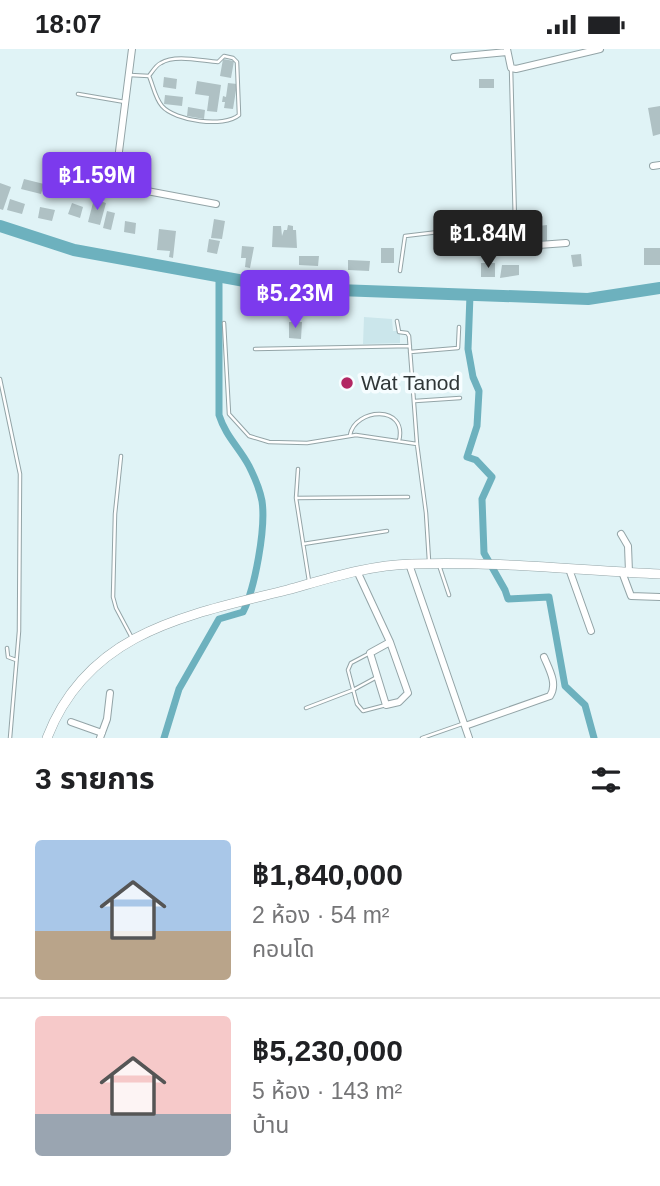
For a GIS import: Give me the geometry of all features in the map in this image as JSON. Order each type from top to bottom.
[{"type":"street","points":[[115,184],[132,49]]},
{"type":"street","points":[[454,57],[507,51],[514,69],[599,50]]},
{"type":"street","points":[[94,181],[216,204]]},
{"type":"street","points":[[515,223],[520,241],[525,246],[566,243]]},
{"type":"street","points":[[621,534],[628,546],[625,572],[631,596],[660,597]]},
{"type":"street","points":[[409,564],[469,738]]},
{"type":"street","points":[[47,738],[63,704],[81,679],[103,657],[132,638],[188,615],[239,601],[358,571],[409,564],[660,573]]},
{"type":"street","points":[[569,569],[591,631]]},
{"type":"street","points":[[358,571],[390,642],[408,695],[400,702],[386,705],[370,653],[390,642]]},
{"type":"street","points":[[465,725],[550,696],[554,683],[544,657]]},
{"type":"street","points":[[71,722],[101,735],[107,719],[110,693]]},
{"type":"lane","points":[[224,56],[233,58],[237,62],[239,115],[230,120],[199,121],[164,109],[149,76],[164,61],[178,59],[218,62],[224,56]]},
{"type":"lane","points":[[400,271],[403,239],[408,235],[515,223],[514,69]]},
{"type":"lane","points":[[129,75],[149,76]]},
{"type":"lane","points":[[78,94],[125,102]]},
{"type":"lane","points":[[397,321],[398,332],[409,334],[417,444],[426,513],[434,564],[449,595]]},
{"type":"lane","points":[[224,323],[228,409],[231,418],[249,436],[269,442],[307,443],[350,435],[417,444]]},
{"type":"lane","points":[[409,352],[458,348],[459,327]]},
{"type":"lane","points":[[255,349],[410,346]]},
{"type":"lane","points":[[0,379],[20,474],[17,660],[10,738]]},
{"type":"lane","points":[[413,401],[460,398]]},
{"type":"lane","points":[[350,435],[352,426],[362,417],[388,415],[394,417],[402,428],[399,441]]},
{"type":"lane","points":[[121,456],[115,514],[113,597],[132,638]]},
{"type":"lane","points":[[298,469],[296,498],[309,584]]},
{"type":"lane","points":[[296,498],[408,497]]},
{"type":"lane","points":[[303,544],[387,531]]},
{"type":"lane","points":[[7,648],[7,656],[17,660]]},
{"type":"lane","points":[[370,653],[349,666],[348,674],[360,710],[386,705]]},
{"type":"lane","points":[[306,708],[353,690],[377,677]]},
{"type":"lane","points":[[422,738],[465,725]]},
{"type":"shaded area","points":[[364,317],[392,319],[393,331],[400,331],[400,343],[363,344]]},
{"type":"building","points":[[223,59],[234,61],[231,78],[220,76]]},
{"type":"building","points":[[164,77],[177,79],[176,89],[163,87]]},
{"type":"building","points":[[479,79],[494,79],[494,88],[479,88]]},
{"type":"building","points":[[197,81],[221,85],[217,112],[207,111],[209,96],[195,94]]},
{"type":"building","points":[[228,83],[237,84],[233,109],[224,108],[225,102],[222,102],[223,96],[226,97]]},
{"type":"building","points":[[165,95],[183,97],[182,106],[164,104]]},
{"type":"building","points":[[660,106],[660,134],[653,136],[648,108]]},
{"type":"building","points":[[188,107],[205,110],[204,119],[187,116]]},
{"type":"building","points":[[78,177],[88,179],[85,192],[79,191],[78,198],[73,197]]},
{"type":"building","points":[[24,179],[44,184],[41,194],[21,189]]},
{"type":"building","points":[[0,183],[11,187],[3,210],[0,209]]},
{"type":"building","points":[[10,199],[25,204],[22,214],[7,210]]},
{"type":"building","points":[[94,199],[106,203],[100,225],[88,222]]},
{"type":"building","points":[[72,203],[83,207],[80,218],[68,214]]},
{"type":"building","points":[[40,207],[55,210],[52,221],[38,218]]},
{"type":"building","points":[[107,211],[115,213],[111,230],[103,228]]},
{"type":"building","points":[[214,219],[225,221],[222,239],[211,238]]},
{"type":"building","points":[[125,221],[136,223],[135,234],[124,232]]},
{"type":"building","points":[[288,225],[296,230],[297,248],[272,247],[273,226],[281,226],[282,236]]},
{"type":"building","points":[[547,225],[547,242],[538,242],[538,226]]},
{"type":"building","points":[[159,229],[176,231],[173,258],[169,257],[170,251],[157,250]]},
{"type":"building","points":[[209,239],[220,241],[217,254],[207,252]]},
{"type":"building","points":[[242,246],[254,247],[250,268],[245,267],[246,258],[241,258]]},
{"type":"building","points":[[381,248],[394,248],[394,263],[381,263]]},
{"type":"building","points":[[644,248],[660,248],[660,265],[644,265]]},
{"type":"building","points":[[581,254],[582,266],[573,267],[571,255]]},
{"type":"building","points":[[299,256],[319,256],[318,266],[299,265]]},
{"type":"building","points":[[348,260],[370,261],[369,271],[348,270]]},
{"type":"building","points":[[481,263],[495,263],[495,277],[481,277]]},
{"type":"building","points":[[502,265],[519,265],[519,275],[500,278]]},
{"type":"building","points":[[289,322],[302,322],[301,339],[289,338]]},
{"type":"waterway","points":[[0,226],[74,250],[283,288],[588,299],[660,288]]},
{"type":"waterway","points":[[164,738],[179,689],[219,619],[243,612],[252,588],[261,542],[263,513],[258,488],[249,466],[225,430],[219,415],[219,277]]},
{"type":"waterway","points":[[470,295],[468,349],[473,377],[479,391],[477,426],[467,457],[476,460],[492,477],[482,499],[484,553],[508,599],[549,597],[565,686],[585,705],[594,738]]},
{"type":"place","name":"Wat Tanod","points":[[347,383]]}]
